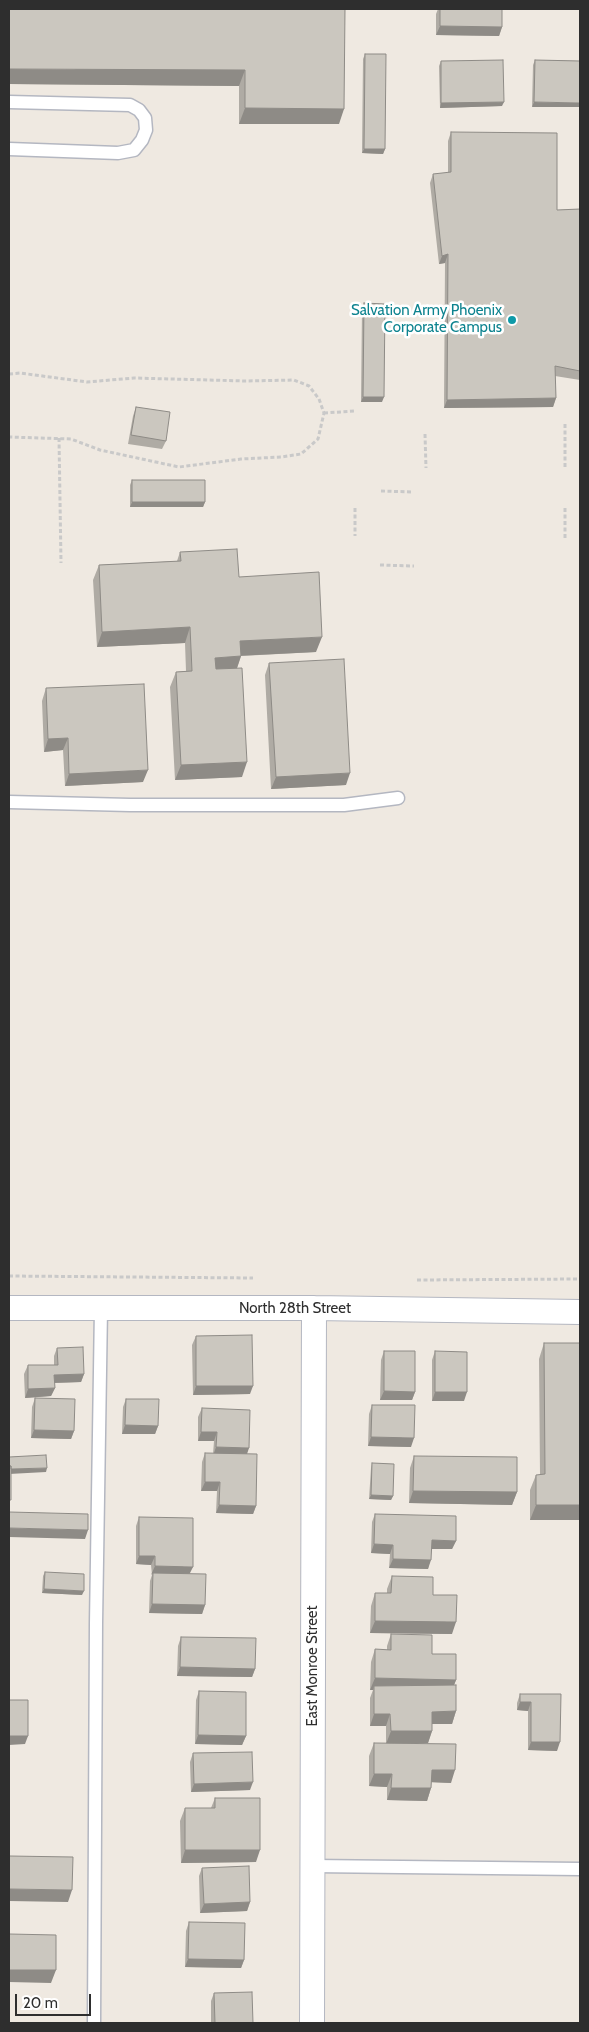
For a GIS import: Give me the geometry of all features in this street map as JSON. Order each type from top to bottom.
[{"type":"street","name":"North 28th Street","points":[[9,1308],[314,1308],[580,1312]]},
{"type":"street","name":"East Monroe Street","points":[[312,2023],[314,1308]]},
{"type":"lane","points":[[9,102],[130,105],[139,110],[145,118],[146,130],[142,140],[134,150],[118,153],[9,149]]},
{"type":"lane","points":[[9,802],[130,806],[344,805],[398,798]]},
{"type":"lane","points":[[94,2023],[96,1623],[101,1308]]},
{"type":"lane","points":[[312,1866],[580,1869]]},
{"type":"path","points":[[9,374],[28,374],[87,382],[134,378],[294,380],[309,386],[319,399],[324,413],[318,439],[301,454],[179,467],[100,450],[71,439],[9,437]]},
{"type":"path","points":[[324,413],[355,411]]},
{"type":"path","points":[[565,467],[566,422]]},
{"type":"path","points":[[425,434],[426,468]]},
{"type":"path","points":[[60,438],[61,563]]},
{"type":"path","points":[[381,491],[413,492]]},
{"type":"path","points":[[355,508],[356,536]]},
{"type":"path","points":[[565,508],[565,538]]},
{"type":"path","points":[[380,565],[414,566]]},
{"type":"path","points":[[9,1276],[253,1278]]},
{"type":"path","points":[[417,1280],[580,1280]]},
{"type":"building","points":[[9,9],[345,9],[344,109],[245,108],[245,70],[9,69]]},
{"type":"building","points":[[440,9],[502,9],[502,27],[440,26]]},
{"type":"building","points":[[365,54],[386,54],[385,149],[364,149]]},
{"type":"building","points":[[503,60],[504,102],[441,103],[441,61]]},
{"type":"building","points":[[535,60],[580,61],[580,103],[534,102]]},
{"type":"building","name":"Salvation Army Phoenix Corporate Campus","points":[[451,132],[557,133],[557,210],[580,209],[580,371],[555,366],[556,398],[447,400],[448,254],[442,256],[433,174],[451,172]]},
{"type":"building","points":[[364,303],[385,304],[384,397],[363,397]]},
{"type":"building","points":[[136,407],[170,412],[166,441],[131,435]]},
{"type":"building","points":[[132,480],[205,480],[205,502],[132,502]]},
{"type":"building","points":[[237,549],[239,577],[319,572],[322,637],[240,641],[241,656],[215,658],[216,669],[242,668],[247,762],[181,765],[176,672],[192,671],[190,627],[102,632],[99,565],[181,561],[180,552]]},
{"type":"building","points":[[344,659],[350,773],[276,777],[269,663]]},
{"type":"building","points":[[144,684],[148,770],[69,774],[68,738],[48,739],[46,688]]},
{"type":"building","points":[[252,1335],[253,1386],[196,1386],[196,1336]]},
{"type":"building","points":[[544,1343],[580,1343],[580,1505],[536,1505],[536,1475],[545,1474]]},
{"type":"building","points":[[83,1347],[84,1374],[54,1375],[55,1388],[28,1389],[28,1365],[58,1365],[57,1348]]},
{"type":"building","points":[[384,1351],[415,1351],[415,1392],[384,1391]]},
{"type":"building","points":[[435,1351],[467,1352],[467,1392],[435,1392]]},
{"type":"building","points":[[35,1398],[75,1399],[74,1431],[34,1430]]},
{"type":"building","points":[[126,1399],[159,1399],[158,1426],[125,1425]]},
{"type":"building","points":[[372,1405],[415,1405],[414,1438],[371,1437]]},
{"type":"building","points":[[202,1408],[250,1410],[249,1448],[216,1447],[217,1432],[201,1432]]},
{"type":"building","points":[[205,1453],[257,1454],[256,1506],[219,1505],[220,1482],[205,1482]]},
{"type":"building","points":[[46,1455],[47,1468],[11,1469],[11,1466],[9,1466],[9,1457]]},
{"type":"building","points":[[414,1456],[517,1457],[517,1492],[413,1491]]},
{"type":"building","points":[[372,1463],[394,1464],[393,1496],[371,1495]]},
{"type":"building","points":[[9,1466],[11,1466],[11,1500],[9,1500]]},
{"type":"building","points":[[9,1512],[88,1514],[88,1530],[9,1528]]},
{"type":"building","points":[[375,1514],[456,1516],[456,1541],[432,1540],[431,1560],[393,1559],[393,1545],[374,1544]]},
{"type":"building","points":[[139,1517],[193,1518],[193,1567],[155,1566],[155,1556],[139,1556]]},
{"type":"building","points":[[45,1572],[84,1574],[84,1591],[44,1589]]},
{"type":"building","points":[[153,1573],[206,1574],[205,1605],[152,1604]]},
{"type":"building","points":[[392,1576],[433,1577],[433,1595],[457,1595],[456,1622],[375,1621],[375,1593],[391,1593]]},
{"type":"building","points":[[391,1634],[432,1635],[432,1654],[456,1654],[456,1680],[375,1678],[375,1649],[391,1650]]},
{"type":"building","points":[[181,1637],[256,1638],[255,1669],[180,1667]]},
{"type":"building","points":[[456,1685],[456,1711],[432,1712],[432,1731],[391,1731],[390,1714],[374,1714],[374,1686]]},
{"type":"building","points":[[199,1691],[246,1692],[246,1736],[198,1735]]},
{"type":"building","points":[[520,1694],[561,1694],[560,1742],[531,1742],[531,1702],[520,1702]]},
{"type":"building","points":[[9,1700],[28,1700],[28,1736],[9,1736]]},
{"type":"building","points":[[374,1743],[456,1744],[455,1770],[432,1770],[431,1788],[391,1788],[392,1774],[374,1774]]},
{"type":"building","points":[[252,1752],[253,1782],[194,1784],[193,1753]]},
{"type":"building","points":[[215,1798],[260,1798],[260,1850],[185,1850],[185,1808],[215,1808]]},
{"type":"building","points":[[9,1856],[73,1857],[72,1890],[9,1889]]},
{"type":"building","points":[[249,1866],[250,1902],[204,1904],[202,1868]]},
{"type":"building","points":[[189,1922],[245,1923],[244,1960],[188,1959]]},
{"type":"building","points":[[9,1934],[56,1935],[56,1970],[9,1970]]},
{"type":"building","points":[[252,1992],[253,2023],[215,2023],[214,1993]]},
{"type":"place","name":"Salvation Army Phoenix Corporate Campus","points":[[512,320]]}]
